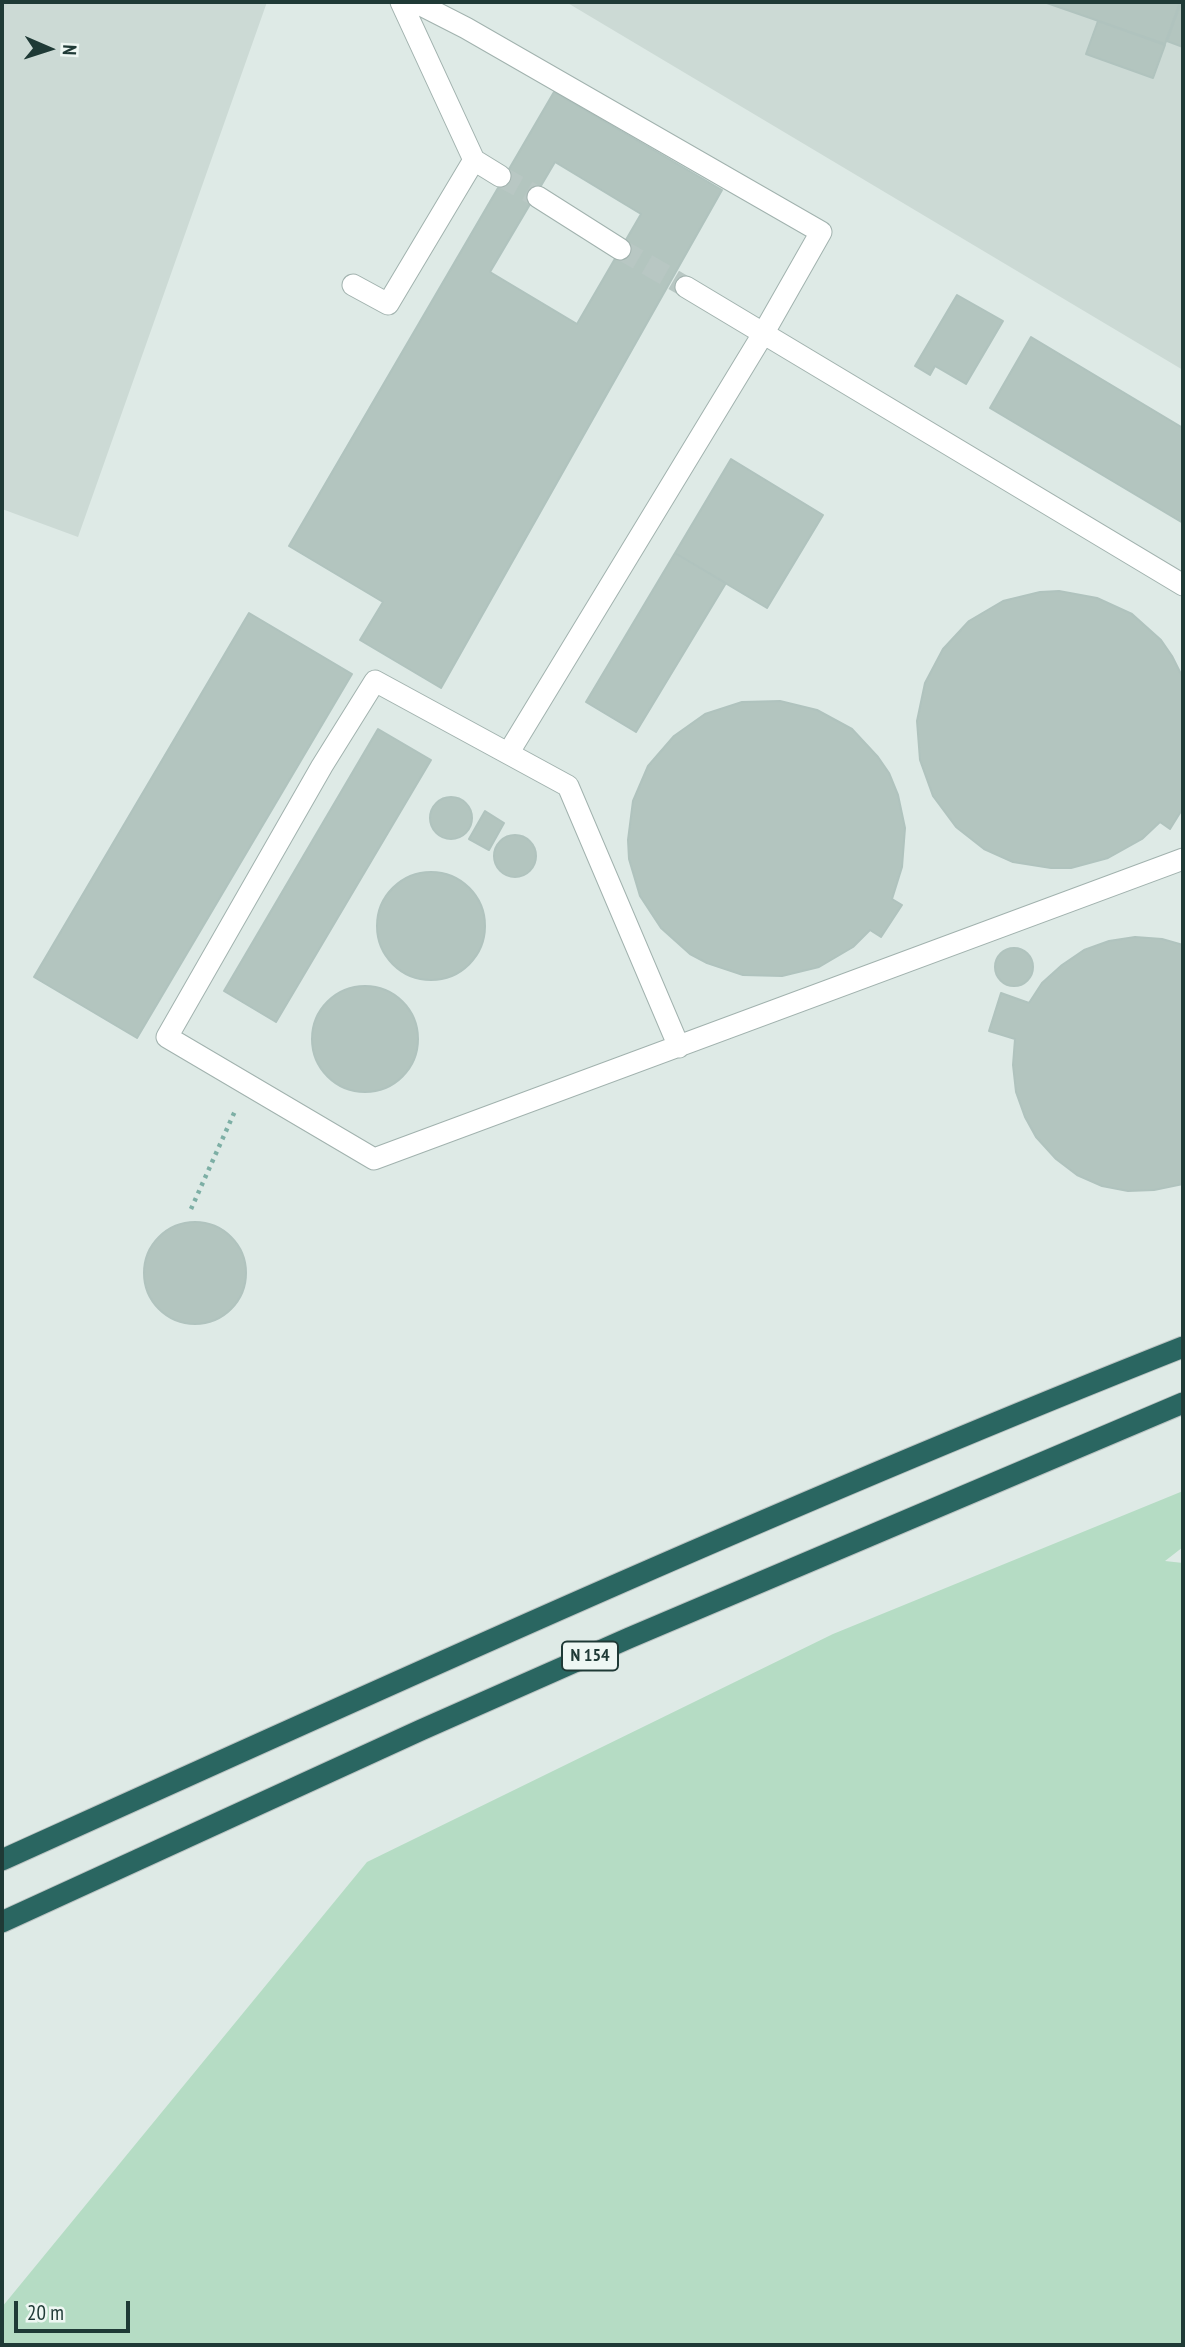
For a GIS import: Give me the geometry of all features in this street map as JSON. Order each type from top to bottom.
[{"type":"highway","points":[[2,1860],[555,1610],[913,1456],[1183,1347]]},
{"type":"highway","name":"N 154","points":[[2,1922],[592,1654],[1183,1403]]},
{"type":"lane","points":[[401,2],[474,160],[500,176]]},
{"type":"lane","points":[[415,2],[466,28],[821,232],[763,334],[509,752]]},
{"type":"lane","points":[[353,285],[388,304],[474,160]]},
{"type":"lane","points":[[538,197],[620,249]]},
{"type":"lane","points":[[686,287],[1183,585]]},
{"type":"lane","points":[[679,1047],[568,786],[375,681],[167,1037],[374,1159],[679,1047],[1183,859]]},
{"type":"path","points":[[191,1209],[248,1084]]},
{"type":"shaded area","points":[[2,2],[267,2],[78,537],[2,509]]},
{"type":"shaded area","points":[[566,2],[1183,2],[1183,370]]},
{"type":"green space","points":[[1183,1491],[1183,1547],[1165,1561],[1183,1563],[1183,2345],[2,2345],[2,2307],[367,1862],[833,1634]]},
{"type":"building","points":[[1044,2],[1180,2],[1165,44]]},
{"type":"building","points":[[1183,2],[1183,47],[1167,41]]},
{"type":"building","points":[[1098,21],[1165,45],[1153,78],[1086,54]]},
{"type":"building","points":[[554,92],[722,190],[441,688],[360,640],[383,602],[289,546]],"holes":[[[555,162],[641,214],[577,324],[490,272]]]},
{"type":"building","points":[[957,295],[1003,321],[966,384],[935,366],[930,375],[915,366]]},
{"type":"building","points":[[1031,337],[1183,428],[1183,523],[990,408]]},
{"type":"building","points":[[731,459],[823,515],[767,608],[675,553]]},
{"type":"building","points":[[675,553],[726,583],[636,732],[586,702]]},
{"type":"building","points":[[1059,591],[1097,598],[1132,614],[1161,640],[1183,678],[1183,808],[1170,829],[1160,822],[1142,839],[1108,858],[1071,868],[1013,862],[984,849],[956,827],[933,796],[920,760],[917,721],[925,683],[943,649],[969,621],[1003,601],[1040,592]]},
{"type":"building","points":[[249,613],[352,674],[137,1038],[34,977]]},
{"type":"building","points":[[780,701],[817,710],[852,729],[889,773],[898,795],[905,828],[902,867],[892,899],[902,905],[881,937],[870,930],[853,947],[819,967],[782,976],[743,975],[707,963],[690,954],[661,928],[640,896],[629,859],[628,840],[633,801],[648,766],[674,736],[705,714],[742,702]]},
{"type":"building","points":[[378,729],[431,760],[276,1022],[224,991]]},
{"type":"building","points":[[451,797],[466,803],[472,818],[466,833],[451,839],[436,833],[430,818],[436,803]]},
{"type":"building","points":[[485,811],[504,823],[489,850],[469,839]]},
{"type":"building","points":[[515,835],[530,841],[536,856],[530,871],[515,877],[500,871],[494,856],[500,841]]},
{"type":"building","points":[[431,872],[452,876],[469,888],[481,905],[485,926],[481,947],[469,964],[452,976],[431,980],[410,976],[393,964],[381,947],[377,926],[381,905],[393,888],[410,876]]},
{"type":"building","points":[[1135,937],[1162,939],[1183,945],[1183,1184],[1154,1190],[1128,1191],[1102,1186],[1077,1175],[1056,1159],[1036,1137],[1016,1092],[1013,1065],[1015,1039],[989,1031],[1001,993],[1029,1003],[1042,983],[1084,950],[1109,941]]},
{"type":"building","points":[[1014,948],[1028,953],[1033,967],[1028,981],[1014,986],[1000,981],[995,967],[1000,953]]},
{"type":"building","points":[[365,986],[385,990],[403,1001],[414,1019],[418,1039],[414,1059],[403,1077],[385,1088],[365,1092],[345,1088],[327,1077],[316,1059],[312,1039],[316,1019],[327,1001],[345,990]]},
{"type":"building","points":[[195,1222],[215,1226],[231,1237],[242,1253],[246,1273],[242,1293],[231,1309],[215,1320],[195,1324],[175,1320],[159,1309],[148,1293],[144,1273],[148,1253],[159,1237],[175,1226]]},
{"type":"tunnel","points":[[500,176],[538,197]]},
{"type":"tunnel","points":[[620,249],[686,287]]}]
